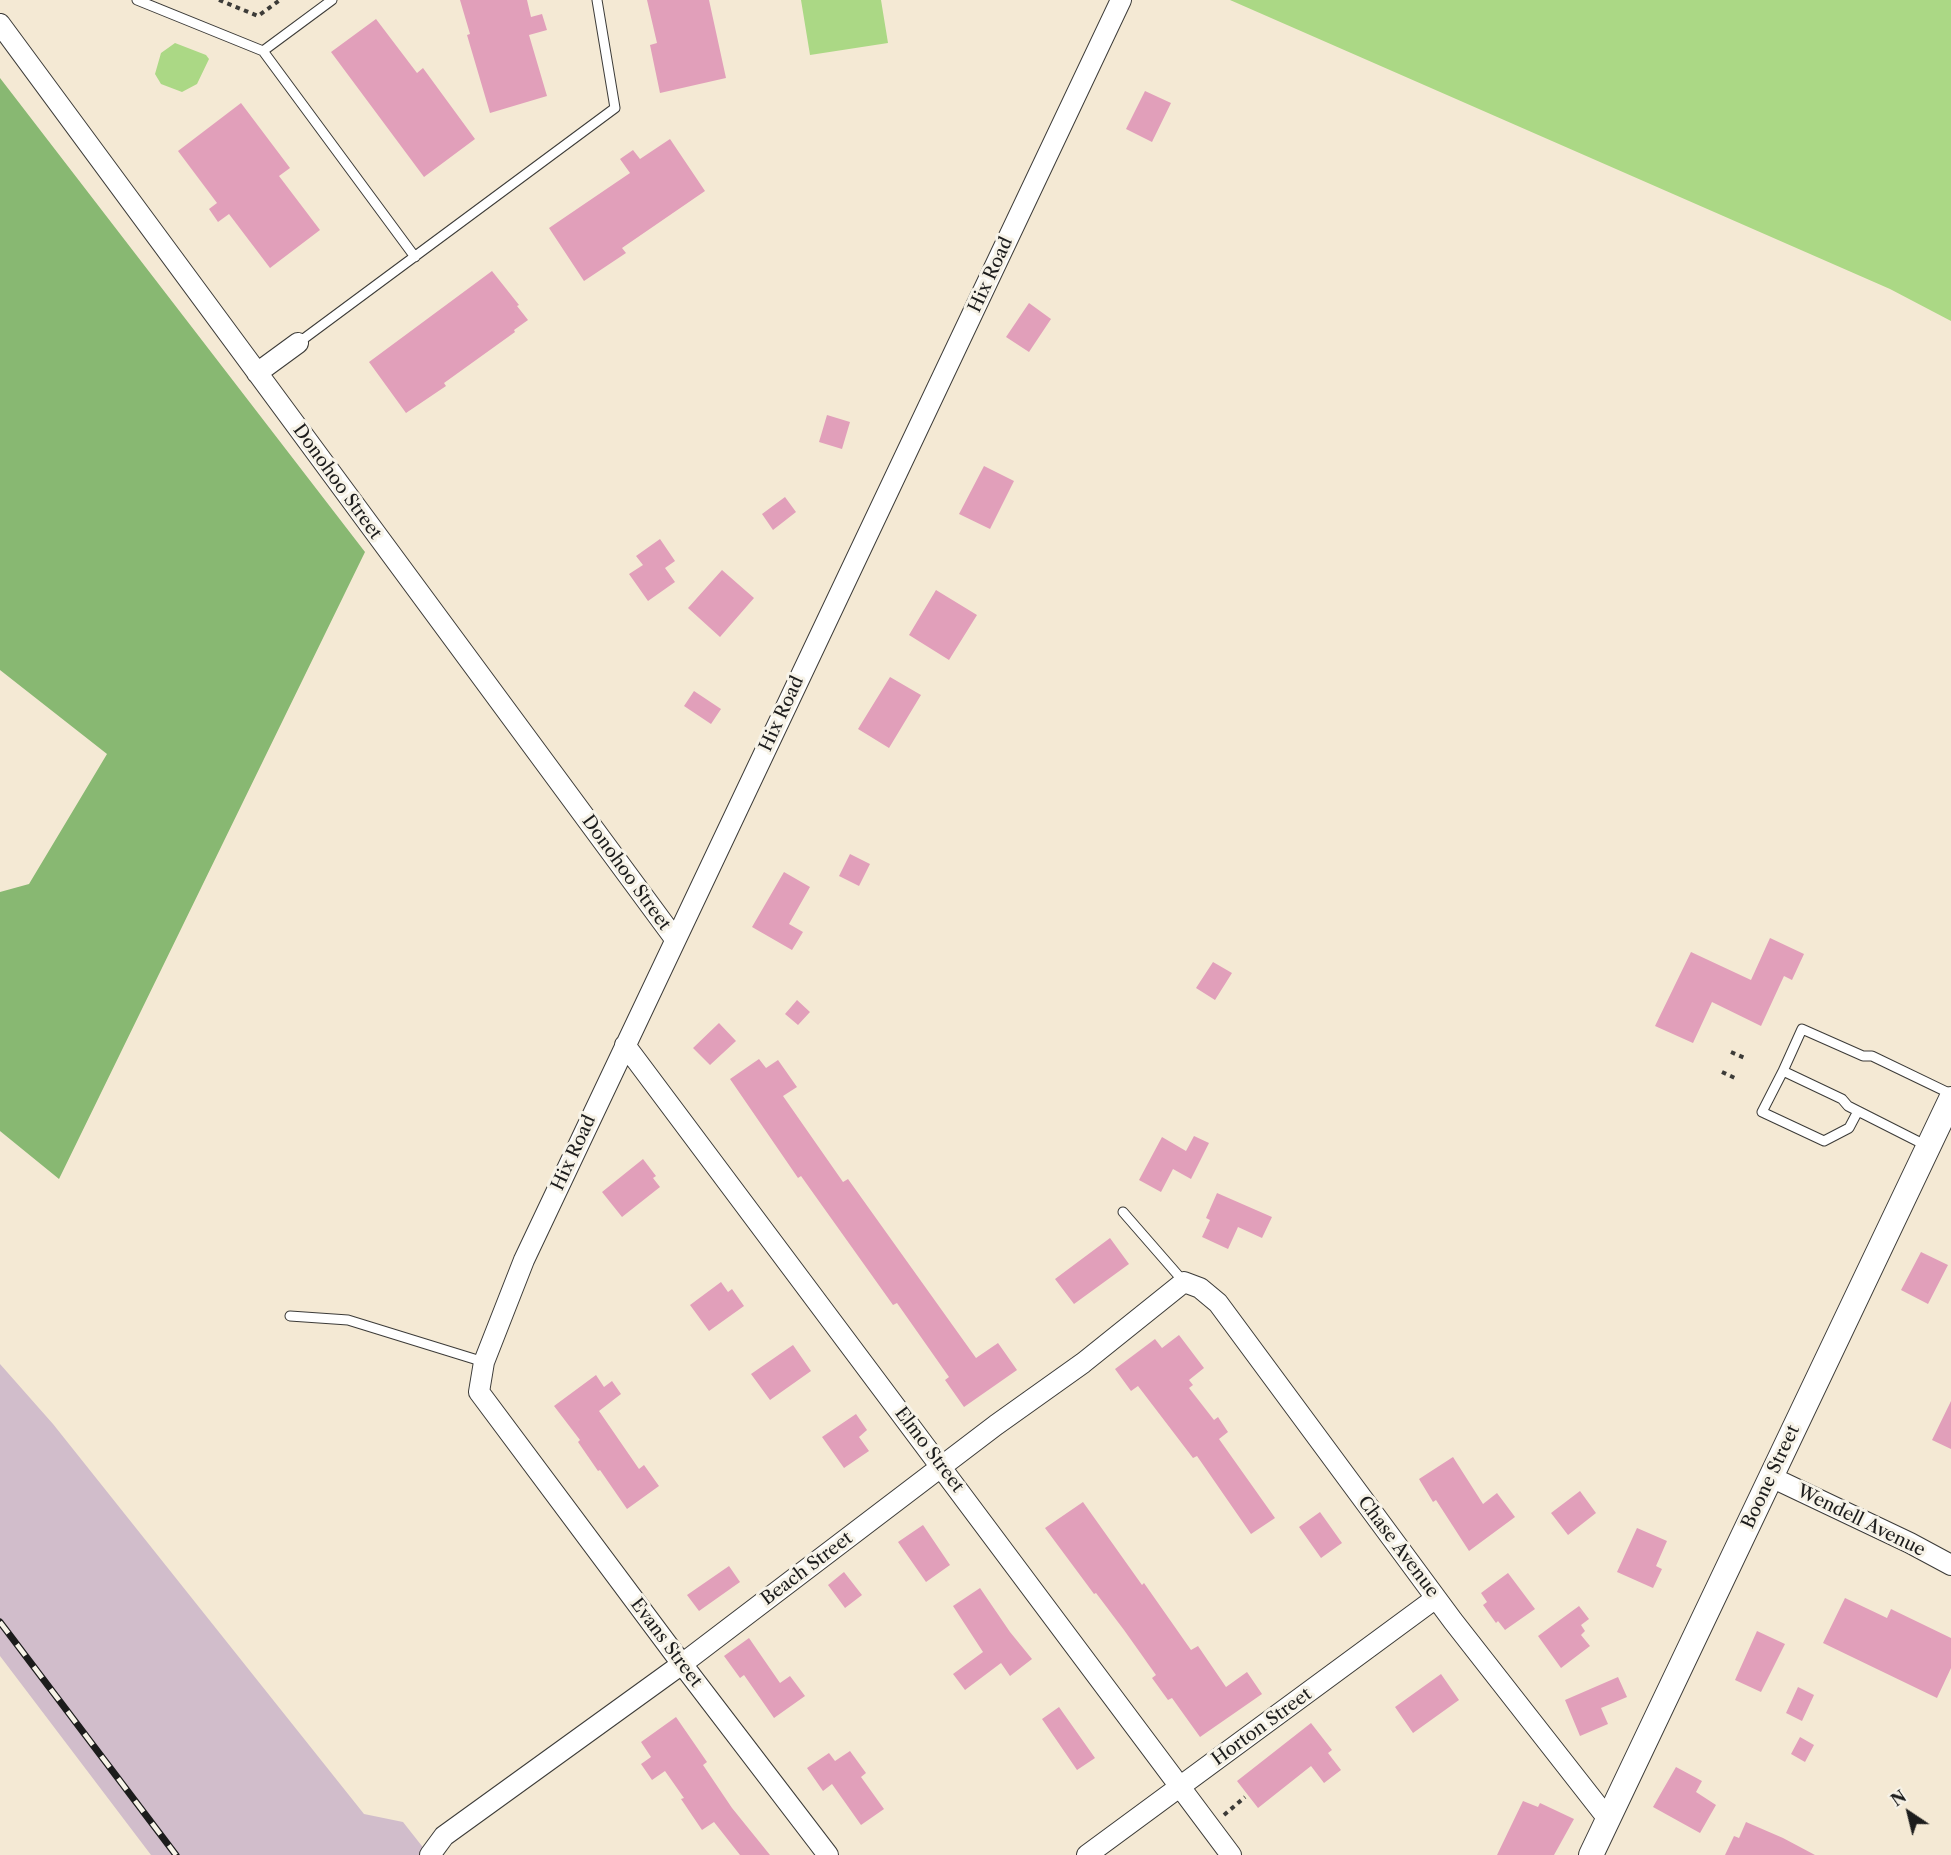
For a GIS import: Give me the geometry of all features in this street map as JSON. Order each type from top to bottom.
[{"type":"street","name":"Hix Road","points":[[507,1429],[479,1392],[484,1362],[524,1260],[1121,0]]},
{"type":"street","name":"Donohoo Street","points":[[0,24],[675,939]]},
{"type":"street","points":[[257,373],[298,343]]},
{"type":"street","name":"Elmo Street","points":[[625,1045],[1231,1855]]},
{"type":"street","name":"Boone Street","points":[[1591,1855],[1949,1105]]},
{"type":"street","name":"Beach Street","points":[[430,1855],[444,1836],[682,1664],[996,1425],[1083,1363],[1184,1282]]},
{"type":"street","name":"Chase Avenue","points":[[1184,1282],[1200,1288],[1218,1303],[1436,1598],[1608,1819]]},
{"type":"street","name":"Evans Street","points":[[507,1429],[828,1855]]},
{"type":"street","name":"Wendell Avenue","points":[[1771,1477],[1951,1565]]},
{"type":"street","name":"Horton Street","points":[[1087,1855],[1436,1598]]},
{"type":"lane","points":[[137,0],[262,51],[415,257]]},
{"type":"lane","points":[[262,51],[332,0]]},
{"type":"lane","points":[[298,343],[615,108],[597,0]]},
{"type":"lane","points":[[1858,1111],[1849,1128],[1824,1141],[1762,1112],[1802,1029],[1863,1056],[1872,1056],[1949,1105]]},
{"type":"lane","points":[[1783,1071],[1842,1099],[1848,1106],[1928,1146]]},
{"type":"lane","points":[[1123,1212],[1184,1282]]},
{"type":"lane","points":[[290,1316],[348,1320],[484,1362]]},
{"type":"path","points":[[219,0],[258,16],[280,0]]},
{"type":"path","points":[[1731,1052],[1747,1059]]},
{"type":"path","points":[[1722,1072],[1737,1079]]},
{"type":"path","points":[[1223,1815],[1245,1797]]},
{"type":"shaded area","points":[[0,1364],[53,1424],[364,1814],[403,1822],[429,1855],[151,1855],[0,1656]]},
{"type":"green space","points":[[801,0],[881,0],[888,43],[810,55]]},
{"type":"green space","points":[[1230,0],[1951,0],[1951,321],[1890,289]]},
{"type":"green space","points":[[175,43],[206,55],[209,59],[197,84],[182,92],[161,84],[155,74],[161,53]]},
{"type":"green space","points":[[0,78],[365,552],[59,1179],[0,1131],[0,892],[29,884],[107,754],[0,670]]},
{"type":"building","points":[[460,0],[527,0],[531,17],[542,14],[547,30],[529,35],[547,96],[490,113],[467,35],[470,34]]},
{"type":"building","points":[[647,0],[709,0],[726,78],[660,93],[650,45],[657,43]]},
{"type":"building","points":[[376,19],[417,73],[423,68],[475,139],[424,177],[331,52]]},
{"type":"building","points":[[1145,91],[1171,103],[1152,142],[1126,129]]},
{"type":"building","points":[[241,103],[290,168],[279,176],[320,230],[270,268],[229,214],[218,222],[209,209],[217,203],[178,151]]},
{"type":"building","points":[[670,139],[705,191],[622,248],[626,253],[584,281],[549,228],[630,173],[620,159],[633,150],[640,159]]},
{"type":"building","points":[[492,271],[528,320],[514,330],[515,332],[444,383],[446,386],[406,413],[369,362]]},
{"type":"building","points":[[1029,303],[1051,319],[1029,352],[1006,337]]},
{"type":"building","points":[[827,415],[850,422],[842,449],[819,442]]},
{"type":"building","points":[[984,466],[1014,481],[990,529],[959,514]]},
{"type":"building","points":[[785,497],[796,512],[773,530],[762,514]]},
{"type":"building","points":[[660,539],[675,561],[665,568],[675,582],[648,601],[629,574],[643,565],[636,556]]},
{"type":"building","points":[[722,570],[754,598],[720,637],[688,608]]},
{"type":"building","points":[[936,590],[977,615],[949,660],[909,635]]},
{"type":"building","points":[[890,677],[921,695],[889,748],[858,729]]},
{"type":"building","points":[[694,691],[721,709],[711,724],[684,706]]},
{"type":"building","points":[[850,854],[870,864],[859,886],[839,876]]},
{"type":"building","points":[[784,872],[810,887],[789,924],[803,932],[792,950],[752,927]]},
{"type":"building","points":[[1770,938],[1804,954],[1792,980],[1784,976],[1761,1026],[1712,1002],[1693,1043],[1655,1026],[1691,952],[1751,980]]},
{"type":"building","points":[[1213,962],[1232,973],[1215,1000],[1196,988]]},
{"type":"building","points":[[797,1000],[810,1012],[798,1025],[785,1014]]},
{"type":"building","points":[[719,1023],[736,1041],[710,1065],[693,1048]]},
{"type":"building","points":[[759,1059],[766,1068],[778,1060],[797,1087],[783,1096],[843,1182],[848,1179],[976,1358],[998,1343],[1017,1370],[964,1407],[945,1380],[949,1377],[897,1303],[893,1305],[801,1176],[798,1178],[730,1079]]},
{"type":"building","points":[[1194,1136],[1209,1143],[1191,1179],[1173,1169],[1161,1192],[1139,1180],[1162,1137],[1186,1151]]},
{"type":"building","points":[[643,1159],[656,1176],[653,1178],[660,1187],[622,1217],[602,1192]]},
{"type":"building","points":[[1217,1193],[1272,1217],[1262,1238],[1238,1227],[1228,1249],[1202,1237],[1210,1220],[1206,1218]]},
{"type":"building","points":[[1110,1238],[1129,1264],[1074,1304],[1055,1279]]},
{"type":"building","points":[[1921,1252],[1948,1265],[1928,1304],[1901,1290]]},
{"type":"building","points":[[721,1282],[728,1292],[732,1289],[744,1306],[709,1331],[690,1305]]},
{"type":"building","points":[[1179,1335],[1204,1368],[1189,1380],[1193,1385],[1189,1388],[1214,1420],[1218,1417],[1228,1432],[1219,1439],[1275,1518],[1251,1534],[1197,1456],[1193,1458],[1138,1386],[1131,1391],[1115,1369],[1155,1339],[1162,1348]]},
{"type":"building","points":[[793,1345],[811,1371],[770,1400],[751,1374]]},
{"type":"building","points":[[596,1375],[604,1387],[612,1381],[621,1394],[599,1411],[639,1469],[644,1465],[659,1486],[627,1509],[554,1406]]},
{"type":"building","points":[[1951,1401],[1951,1449],[1932,1440]]},
{"type":"building","points":[[856,1414],[867,1430],[859,1437],[869,1451],[844,1468],[822,1437]]},
{"type":"building","points":[[1453,1457],[1483,1504],[1497,1493],[1515,1517],[1469,1551],[1436,1500],[1433,1502],[1419,1479]]},
{"type":"building","points":[[1580,1491],[1596,1513],[1568,1535],[1551,1513]]},
{"type":"building","points":[[1083,1502],[1191,1650],[1198,1646],[1226,1687],[1247,1672],[1262,1694],[1200,1737],[1172,1698],[1168,1700],[1152,1678],[1156,1675],[1124,1630],[1045,1528]]},
{"type":"building","points":[[1320,1512],[1342,1543],[1321,1558],[1299,1527]]},
{"type":"building","points":[[923,1525],[950,1565],[926,1582],[898,1542]]},
{"type":"building","points":[[1637,1528],[1667,1541],[1656,1566],[1662,1569],[1653,1588],[1617,1572]]},
{"type":"building","points":[[729,1566],[740,1582],[699,1611],[687,1595]]},
{"type":"building","points":[[844,1572],[862,1595],[845,1608],[828,1585]]},
{"type":"building","points":[[1508,1573],[1535,1609],[1505,1630],[1498,1621],[1496,1623],[1483,1605],[1487,1602],[1481,1593]]},
{"type":"building","points":[[980,1588],[1032,1659],[1010,1676],[1001,1663],[965,1690],[953,1674],[983,1652],[953,1606]]},
{"type":"building","points":[[1845,1598],[1887,1618],[1891,1609],[1951,1638],[1951,1668],[1937,1698],[1823,1643]]},
{"type":"building","points":[[1579,1606],[1589,1619],[1581,1625],[1585,1631],[1581,1635],[1590,1646],[1561,1668],[1538,1636]]},
{"type":"building","points":[[1757,1631],[1785,1644],[1761,1692],[1735,1680]]},
{"type":"building","points":[[749,1638],[780,1683],[790,1676],[805,1696],[774,1718],[744,1675],[740,1678],[724,1656]]},
{"type":"building","points":[[1441,1674],[1459,1700],[1413,1733],[1395,1707]]},
{"type":"building","points":[[1618,1677],[1627,1697],[1601,1708],[1608,1724],[1580,1736],[1565,1700]]},
{"type":"building","points":[[1798,1687],[1814,1695],[1802,1721],[1786,1713]]},
{"type":"building","points":[[1059,1707],[1095,1758],[1077,1770],[1042,1719]]},
{"type":"building","points":[[676,1717],[707,1762],[703,1765],[732,1808],[770,1855],[740,1855],[714,1822],[702,1830],[665,1771],[652,1780],[641,1764],[651,1757],[641,1742]]},
{"type":"building","points":[[1311,1723],[1332,1750],[1328,1753],[1341,1770],[1324,1783],[1311,1766],[1258,1808],[1237,1781]]},
{"type":"building","points":[[1800,1737],[1814,1745],[1805,1762],[1791,1754]]},
{"type":"building","points":[[850,1751],[866,1773],[861,1777],[884,1809],[861,1825],[832,1784],[823,1791],[807,1768],[829,1753],[835,1761]]},
{"type":"building","points":[[1676,1767],[1702,1781],[1696,1792],[1716,1805],[1700,1833],[1653,1807]]},
{"type":"building","points":[[1523,1801],[1538,1807],[1540,1803],[1574,1819],[1554,1855],[1497,1855]]},
{"type":"building","points":[[1746,1822],[1815,1855],[1725,1855],[1734,1836],[1739,1838]]},
{"type":"railway","points":[[0,1622],[176,1855]]}]
